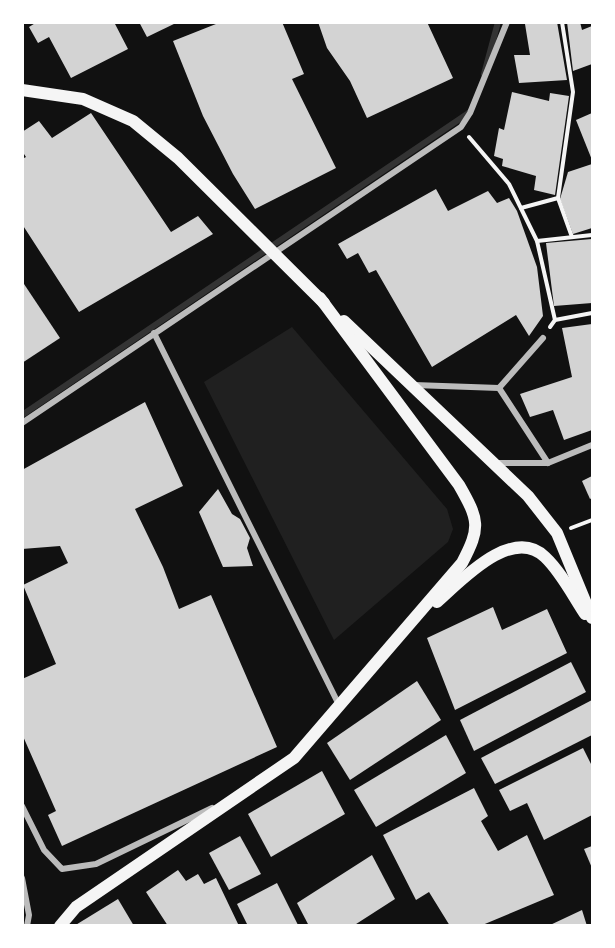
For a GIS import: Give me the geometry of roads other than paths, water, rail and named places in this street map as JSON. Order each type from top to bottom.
[{"type":"main road","points":[[22,90],[83,99],[133,121],[178,158],[273,253],[528,496],[556,533],[592,618]]},
{"type":"main road","points":[[60,926],[76,907],[294,758],[462,563],[476,538],[474,512],[459,485],[320,298]]},
{"type":"main road","points":[[406,628],[489,557],[510,549],[529,547],[545,557],[592,625]]},
{"type":"street","points":[[22,423],[460,127],[470,113],[507,22]]},
{"type":"street","points":[[154,333],[339,706]]},
{"type":"street","points":[[499,388],[543,338]]},
{"type":"street","points":[[411,385],[499,388]]},
{"type":"street","points":[[499,388],[548,463]]},
{"type":"street","points":[[493,463],[548,463],[592,445]]},
{"type":"street","points":[[22,806],[44,850],[62,869],[96,864],[245,792]]},
{"type":"street","points":[[22,878],[30,915],[27,926]]},
{"type":"waterway","points":[[484,74],[498,22]]},
{"type":"waterway","points":[[22,415],[470,112]]}]
